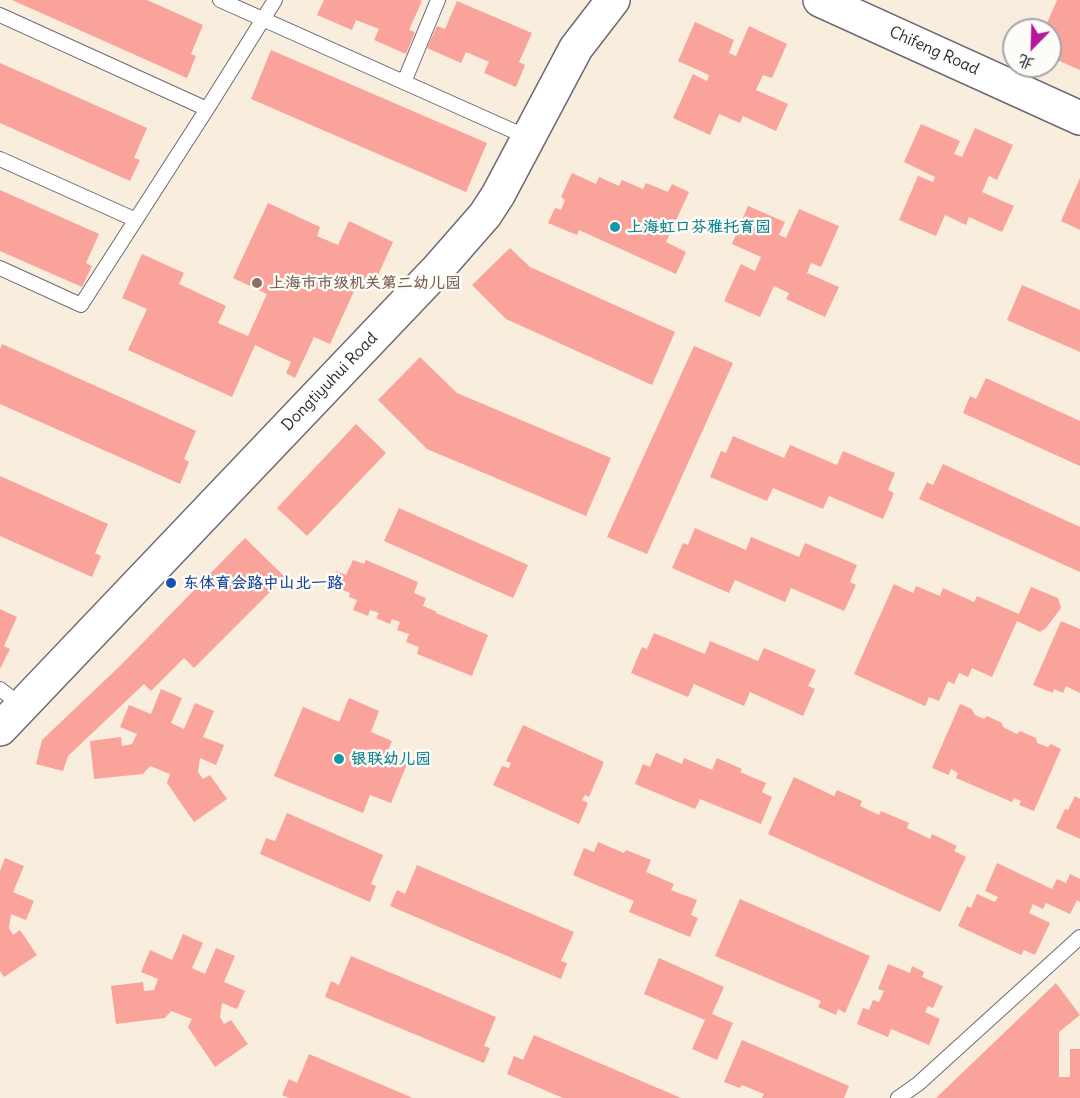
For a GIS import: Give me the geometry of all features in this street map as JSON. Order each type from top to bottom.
[{"type":"street","name":"Dongtiyuhui Road","points":[[7,708],[436,271],[485,215],[511,175],[576,48],[613,0]]},
{"type":"street","name":"Chifeng Road","points":[[820,0],[1080,118]]},
{"type":"lane","points":[[220,0],[529,138]]},
{"type":"lane","points":[[0,268],[81,305],[275,0]]},
{"type":"lane","points":[[404,82],[438,0]]},
{"type":"lane","points":[[0,15],[207,109]]},
{"type":"lane","points":[[0,159],[136,220]]},
{"type":"lane","points":[[898,1098],[918,1084],[1080,937]]},
{"type":"building","points":[[12,0],[147,0],[203,25],[191,54],[196,56],[187,78]]},
{"type":"building","points":[[324,0],[422,1],[409,30],[415,32],[406,54],[374,40],[379,29],[356,20],[352,30],[317,15]]},
{"type":"building","points":[[1057,0],[1080,0],[1080,70],[1062,62],[1062,18],[1049,18]]},
{"type":"building","points":[[457,1],[532,33],[519,62],[525,65],[516,87],[484,73],[489,62],[466,52],[461,63],[427,48],[437,26],[445,29]]},
{"type":"building","points":[[695,22],[734,40],[729,53],[736,56],[749,26],[787,44],[772,78],[763,75],[756,90],[788,104],[776,131],[743,116],[740,123],[719,114],[710,135],[673,118],[693,74],[707,81],[709,75],[678,61]]},
{"type":"building","points":[[271,50],[487,143],[466,192],[251,99]]},
{"type":"building","points":[[0,63],[147,128],[134,158],[140,160],[130,181],[0,123]]},
{"type":"building","points":[[921,124],[960,141],[954,154],[962,157],[975,128],[1013,145],[997,180],[989,176],[982,192],[1014,206],[1002,232],[969,217],[966,225],[945,215],[936,236],[899,220],[918,176],[933,182],[935,177],[904,162]]},
{"type":"building","name":"上海虹口芬雅托育园","points":[[572,173],[596,184],[599,177],[619,186],[622,180],[643,189],[646,183],[668,192],[672,184],[689,192],[666,242],[686,252],[676,274],[579,230],[577,235],[548,223],[555,208],[561,210],[565,200],[561,197]]},
{"type":"building","points":[[1080,178],[1080,230],[1061,221]]},
{"type":"building","points":[[0,190],[99,234],[86,263],[92,266],[82,287],[0,251]]},
{"type":"building","points":[[268,203],[320,227],[317,236],[338,245],[349,221],[393,242],[374,284],[360,278],[330,344],[314,337],[295,378],[286,373],[291,362],[255,345],[232,397],[128,350],[147,309],[122,298],[142,254],[184,273],[179,284],[226,306],[218,323],[248,336],[267,294],[233,278]]},
{"type":"building","points":[[748,206],[785,222],[779,235],[786,238],[799,209],[839,226],[821,267],[811,263],[807,273],[839,287],[825,317],[786,299],[789,293],[774,286],[760,317],[724,301],[741,264],[755,271],[761,257],[732,244]]},
{"type":"building","points":[[510,248],[530,267],[675,332],[652,385],[506,319],[472,285]]},
{"type":"building","points":[[1022,285],[1080,310],[1080,352],[1007,320]]},
{"type":"building","points":[[2,344],[196,431],[184,459],[189,462],[180,484],[0,404],[0,349]]},
{"type":"building","points":[[694,346],[733,363],[647,554],[607,537]]},
{"type":"building","points":[[420,357],[457,393],[611,458],[586,516],[427,449],[378,400]]},
{"type":"building","points":[[986,378],[1080,421],[1080,466],[963,413],[970,396],[976,399]]},
{"type":"building","points":[[356,424],[386,453],[307,536],[277,508]]},
{"type":"building","points":[[733,436],[784,458],[790,445],[837,465],[843,451],[895,473],[888,490],[894,493],[883,519],[829,496],[823,509],[773,488],[767,501],[710,477],[721,451],[726,453]]},
{"type":"building","points":[[943,464],[1080,527],[1080,572],[919,499],[927,482],[933,485]]},
{"type":"building","points":[[0,476],[108,524],[95,553],[101,556],[92,577],[0,536]]},
{"type":"building","points":[[399,508],[528,565],[513,598],[384,541]]},
{"type":"building","points":[[695,528],[746,550],[751,537],[799,557],[805,543],[857,565],[850,582],[856,585],[844,611],[791,588],[785,602],[735,580],[729,593],[672,568],[683,543],[688,545]]},
{"type":"building","points":[[245,538],[285,577],[194,668],[184,658],[151,691],[144,684],[68,756],[63,771],[36,764],[42,740],[123,663]]},
{"type":"building","points":[[353,560],[364,564],[366,560],[418,582],[414,593],[426,598],[423,606],[488,635],[472,676],[417,654],[419,647],[406,642],[409,634],[397,630],[400,622],[392,619],[390,624],[376,618],[379,613],[370,610],[368,616],[353,610],[357,600],[349,597],[350,593],[331,585],[336,571],[346,575]]},
{"type":"building","points":[[894,584],[913,593],[916,586],[940,596],[943,588],[974,602],[977,596],[1019,614],[1031,587],[1058,598],[1061,608],[1046,628],[1040,632],[1017,621],[992,677],[972,668],[968,677],[959,673],[954,684],[948,681],[939,701],[929,697],[925,706],[854,674]]},
{"type":"building","points":[[0,609],[17,617],[4,646],[10,649],[0,669]]},
{"type":"building","points":[[1061,621],[1080,629],[1080,693],[1066,686],[1063,693],[1054,689],[1053,693],[1033,685]]},
{"type":"building","points":[[654,633],[705,654],[710,641],[758,661],[764,648],[816,670],[808,686],[815,689],[803,716],[750,692],[744,706],[694,684],[688,697],[631,673],[642,647],[647,649]]},
{"type":"building","points":[[161,689],[182,698],[171,723],[184,729],[195,703],[214,711],[203,737],[224,745],[216,765],[200,758],[198,772],[203,779],[210,775],[227,799],[194,822],[167,783],[170,774],[150,766],[143,774],[94,779],[90,741],[121,737],[122,746],[132,744],[137,734],[120,727],[129,705],[151,714]]},
{"type":"building","name":"银联幼儿园","points":[[349,698],[379,711],[371,732],[392,741],[386,755],[407,764],[391,803],[370,795],[363,813],[274,776],[303,707],[339,722]]},
{"type":"building","points":[[960,704],[972,709],[975,715],[984,719],[987,716],[1002,723],[1003,727],[1017,734],[1020,731],[1036,738],[1037,743],[1048,747],[1051,744],[1061,749],[1034,811],[1019,805],[1021,801],[1014,798],[1012,802],[956,778],[958,773],[951,769],[949,775],[932,768]]},
{"type":"building","points":[[523,725],[604,762],[589,797],[585,795],[582,800],[588,803],[579,824],[493,785],[502,766],[509,768],[511,763],[506,761]]},
{"type":"building","points":[[656,753],[682,764],[684,758],[712,770],[717,758],[742,769],[740,772],[766,783],[762,792],[772,797],[761,824],[700,799],[695,809],[635,784],[643,764],[650,767]]},
{"type":"building","points":[[794,777],[834,796],[837,790],[862,801],[860,806],[879,815],[881,811],[909,823],[907,828],[930,839],[932,834],[957,846],[954,851],[966,857],[940,912],[768,834]]},
{"type":"building","points":[[1075,796],[1080,799],[1080,839],[1056,828],[1065,809],[1068,810]]},
{"type":"building","points":[[287,813],[383,855],[371,884],[376,886],[370,902],[260,854],[266,838],[275,841]]},
{"type":"building","points":[[598,842],[624,853],[626,850],[651,860],[646,872],[674,884],[671,890],[697,900],[691,915],[698,918],[690,937],[629,912],[634,901],[573,875],[584,848],[594,852]]},
{"type":"building","points":[[5,858],[24,866],[13,892],[34,901],[26,920],[11,914],[9,928],[13,935],[20,930],[37,955],[4,977],[0,971],[0,871]]},
{"type":"building","points":[[997,863],[1052,889],[1057,879],[1066,883],[1070,874],[1080,879],[1080,902],[1077,900],[1070,914],[1046,903],[1043,909],[1033,904],[1029,913],[1050,923],[1035,955],[1024,950],[1021,955],[958,926],[967,906],[971,908],[977,894],[995,902],[998,897],[985,891]]},
{"type":"building","points":[[417,865],[574,932],[561,961],[567,963],[561,979],[390,906],[397,890],[405,894]]},
{"type":"building","points":[[740,899],[870,956],[845,1013],[838,1009],[836,1015],[818,1007],[821,1001],[715,956]]},
{"type":"building","points":[[183,934],[203,943],[192,968],[205,974],[216,948],[235,956],[224,982],[245,991],[237,1009],[222,1003],[220,1017],[224,1024],[231,1020],[248,1044],[215,1067],[188,1027],[192,1019],[171,1011],[165,1018],[116,1024],[111,986],[143,982],[144,991],[154,990],[158,979],[141,972],[150,950],[172,960]]},
{"type":"building","points":[[351,956],[496,1017],[484,1046],[490,1048],[484,1063],[325,997],[331,981],[339,985]]},
{"type":"building","points":[[659,958],[724,987],[712,1014],[733,1023],[717,1060],[692,1049],[705,1020],[644,994]]},
{"type":"building","points":[[888,964],[910,973],[912,966],[924,972],[922,977],[943,986],[933,1008],[928,1006],[925,1012],[940,1019],[929,1045],[891,1029],[888,1037],[857,1024],[863,1008],[869,1010],[873,1000],[879,1002],[884,991],[878,989]]},
{"type":"building","points":[[1056,983],[1080,1015],[1059,1032],[1059,1077],[1070,1077],[1070,1049],[1080,1049],[1080,1098],[936,1098]]},
{"type":"building","points":[[534,1035],[681,1098],[563,1098],[507,1074],[514,1056],[523,1060]]},
{"type":"building","points":[[742,1040],[849,1086],[844,1098],[762,1098],[764,1094],[742,1085],[740,1088],[724,1082]]},
{"type":"building","points":[[309,1054],[413,1098],[289,1098],[282,1095],[289,1079],[297,1083]]},
{"type":"place","name":"上海虹口芬雅托育园","points":[[615,227]]},
{"type":"place","name":"上海市市级机关第二幼儿园","points":[[257,283]]},
{"type":"place","name":"东体育会路中山北一路","points":[[171,583]]},
{"type":"place","name":"银联幼儿园","points":[[339,759]]}]
